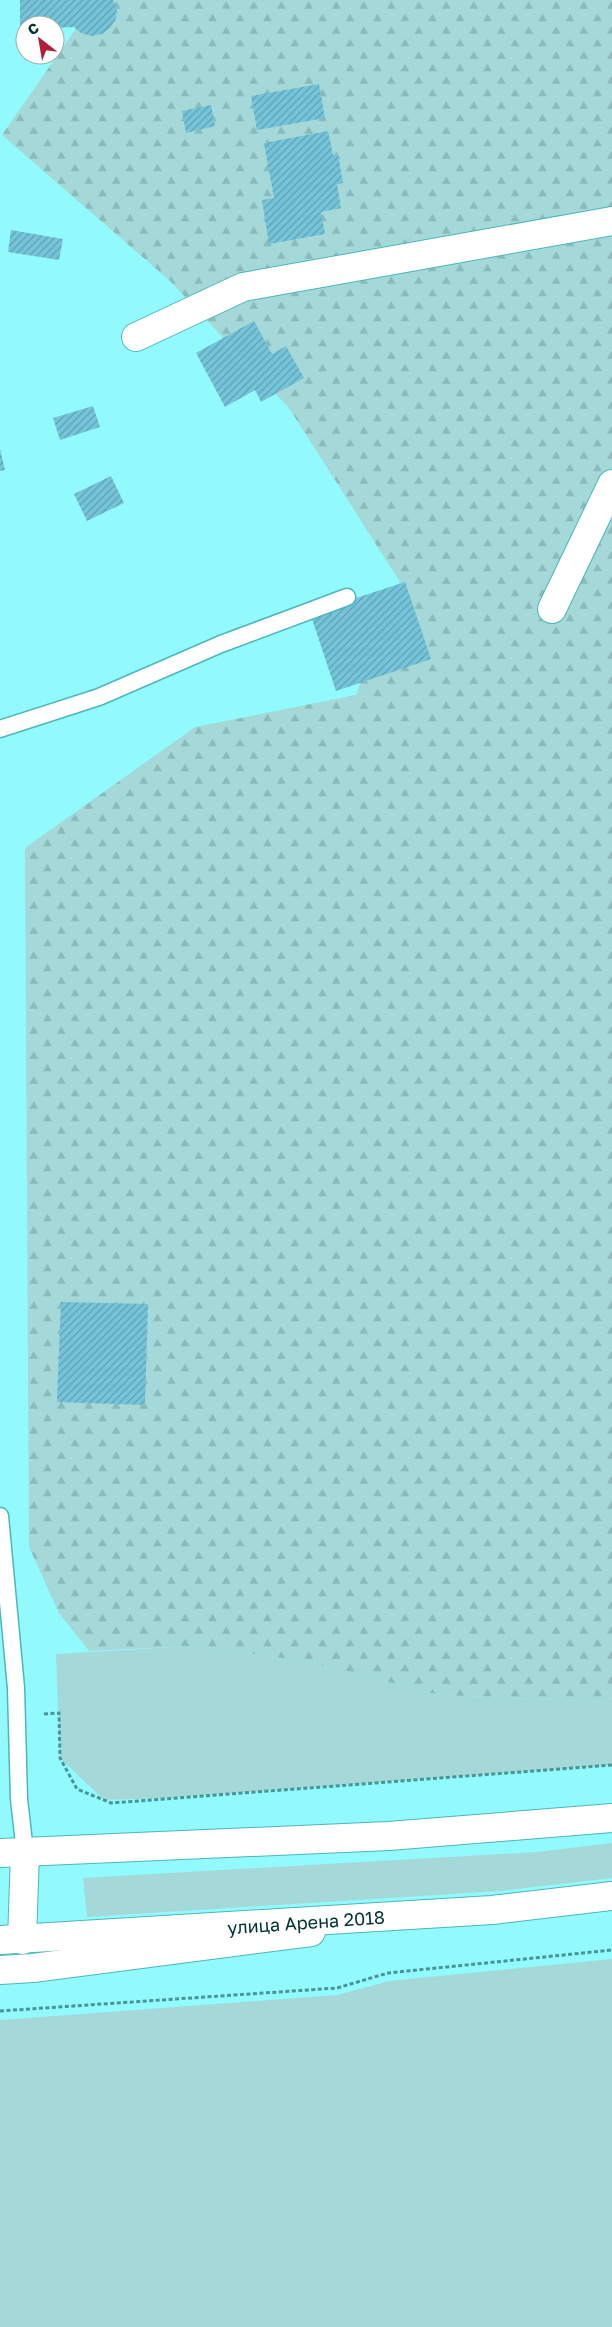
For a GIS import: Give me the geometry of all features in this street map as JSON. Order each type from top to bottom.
[{"type":"main road","points":[[136,338],[242,287],[612,221]]},
{"type":"main road","points":[[552,609],[612,484]]},
{"type":"main road","points":[[11,1940],[12,1852],[389,1836],[612,1818]]},
{"type":"main road","name":"улица Арена 2018","points":[[11,1940],[492,1910],[604,1899]]},
{"type":"main road","points":[[0,1970],[33,1968],[492,1910]]},
{"type":"lane","points":[[0,729],[99,697],[221,644],[347,597]]},
{"type":"lane","points":[[0,1516],[16,1688],[19,1799],[12,1852]]},
{"type":"path","points":[[59,1713],[60,1758],[78,1789],[112,1803],[612,1765]]},
{"type":"path","points":[[0,2011],[337,1988],[388,1973],[612,1950]]},
{"type":"green space","points":[[81,0],[612,0],[612,1702],[440,1695],[305,1661],[193,1646],[89,1651],[59,1613],[29,1547],[25,848],[195,727],[356,695],[400,582],[289,408],[170,281],[2,135],[51,65],[65,65],[65,44],[75,30]]},
{"type":"green space","points":[[193,1646],[305,1661],[440,1695],[612,1702],[612,1765],[166,1798],[104,1800],[60,1758],[56,1654]]},
{"type":"green space","points":[[612,1843],[612,1878],[500,1891],[87,1917],[83,1878],[537,1852]]},
{"type":"green space","points":[[612,1959],[612,2327],[0,2327],[0,2020],[337,1995],[389,1981]]},
{"type":"building","points":[[20,0],[113,0],[117,8],[116,19],[110,28],[102,34],[91,36],[81,33],[74,27],[65,27],[65,15],[20,15]]},
{"type":"building","points":[[319,84],[325,118],[257,130],[251,96]]},
{"type":"building","points":[[211,105],[215,126],[186,133],[182,111]]},
{"type":"building","points":[[328,131],[333,155],[338,155],[343,183],[337,184],[341,208],[321,212],[325,234],[269,244],[262,200],[274,198],[264,143]]},
{"type":"building","points":[[11,230],[63,239],[59,260],[8,252]]},
{"type":"building","points":[[254,321],[272,354],[286,346],[304,378],[261,402],[255,390],[225,407],[196,353]]},
{"type":"building","points":[[93,406],[100,427],[60,440],[53,418]]},
{"type":"building","points":[[0,449],[5,470],[0,471]]},
{"type":"building","points":[[111,476],[124,503],[87,521],[74,494]]},
{"type":"building","points":[[405,582],[431,659],[336,691],[310,613]]},
{"type":"building","points":[[61,1302],[148,1304],[145,1405],[57,1402]]}]
